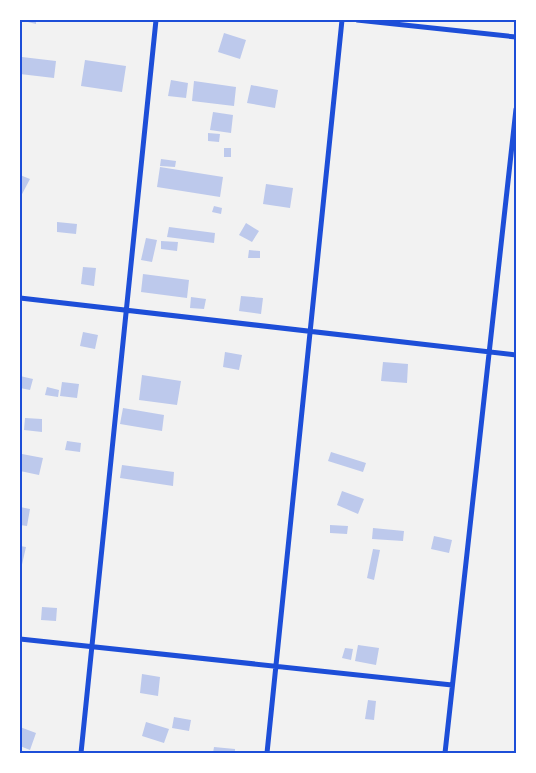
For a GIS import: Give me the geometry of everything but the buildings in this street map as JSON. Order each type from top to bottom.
[{"type":"street","points":[[81,753],[156,20]]},
{"type":"street","points":[[267,753],[342,20]]},
{"type":"street","points":[[357,20],[516,37]]},
{"type":"street","points":[[445,753],[516,109]]},
{"type":"street","points":[[20,298],[516,355]]},
{"type":"street","points":[[20,639],[452,685]]}]
